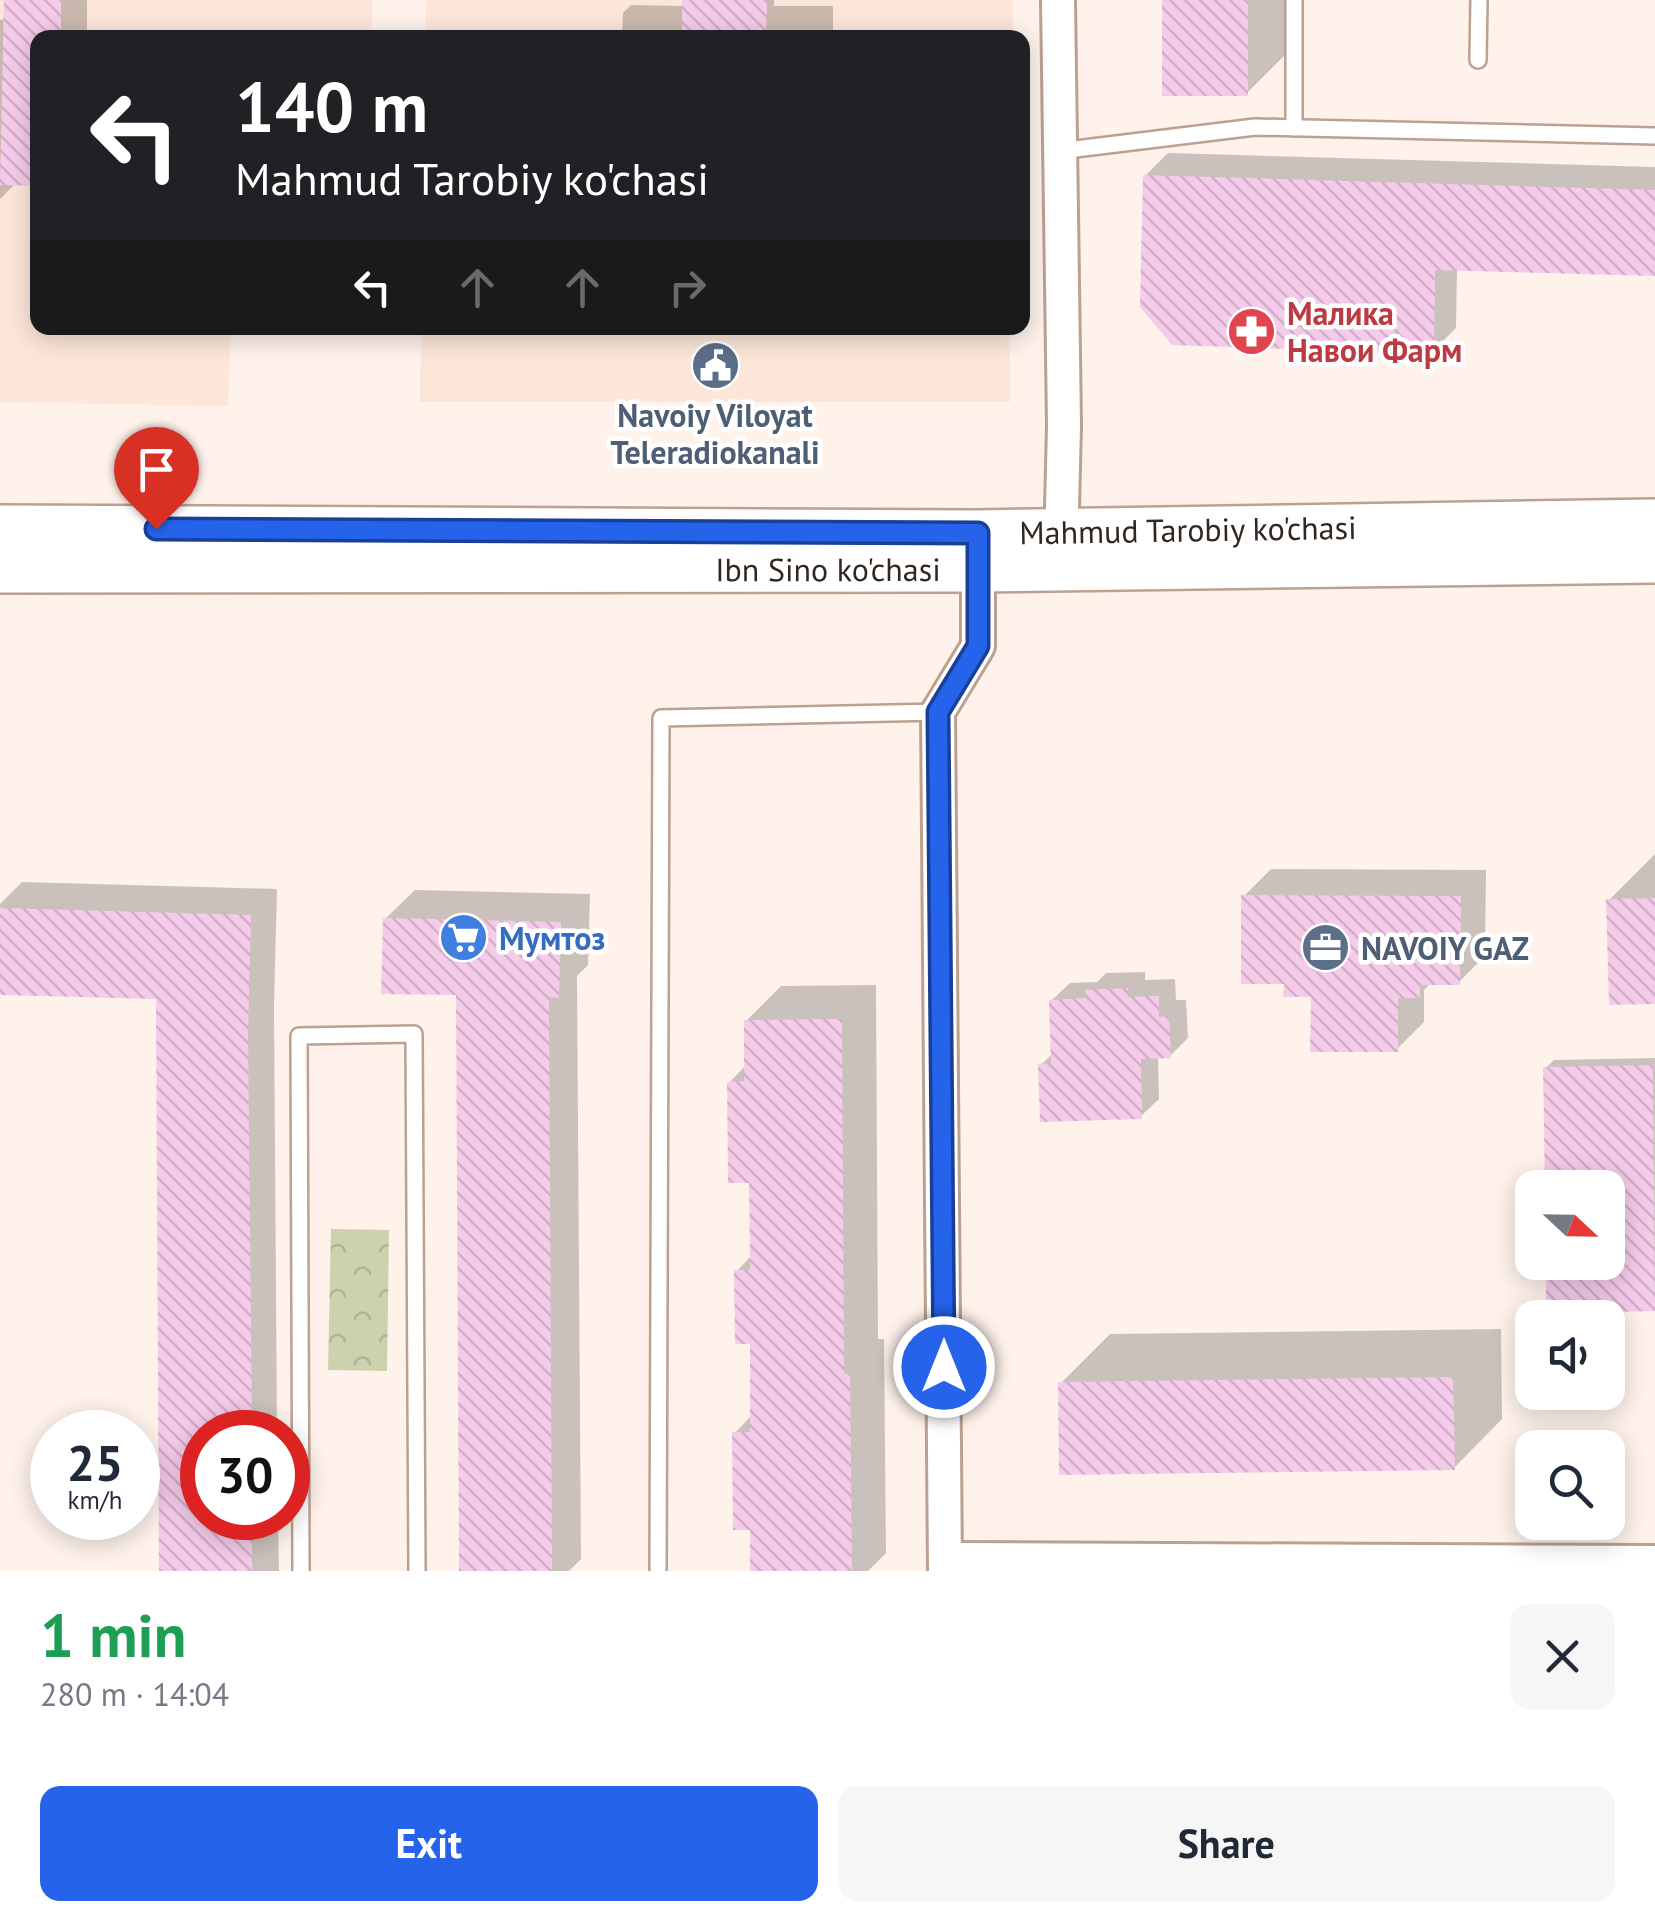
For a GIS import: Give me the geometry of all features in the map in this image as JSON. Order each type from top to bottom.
[{"type":"main road","name":"Mahmud Tarobiy ko'chasi","points":[[0,528],[978,551],[1655,522]]},
{"type":"main road","points":[[1061,548],[1655,560]]},
{"type":"main road","name":"Ibn Sino ko'chasi","points":[[0,570],[978,551]]},
{"type":"street","points":[[1058,0],[1064,425],[1061,548]]},
{"type":"street","points":[[978,551],[978,646],[938,712],[945,1565],[1655,1562]]},
{"type":"lane","points":[[1294,0],[1294,128]]},
{"type":"lane","points":[[1478,60],[1479,0]]},
{"type":"lane","points":[[1059,151],[1254,128],[1655,136]]},
{"type":"lane","points":[[658,1571],[661,718],[938,712]]},
{"type":"lane","points":[[301,1571],[299,1036],[414,1034],[417,1571]]},
{"type":"shaded area","points":[[0,0],[372,0],[372,30],[30,30],[30,335],[231,335],[228,406],[0,402]]},
{"type":"shaded area","points":[[426,0],[1013,0],[1013,30],[425,30]]},
{"type":"shaded area","name":"Navoiy Viloyat Teleradiokanali","points":[[421,335],[1010,335],[1010,402],[420,402]]},
{"type":"green space","points":[[331,1229],[389,1230],[387,1371],[328,1370]]},
{"type":"building","points":[[4,0],[61,0],[61,30],[30,30],[30,186],[0,185]]},
{"type":"building","points":[[682,0],[767,0],[766,30],[682,30]]},
{"type":"building","points":[[1162,0],[1248,0],[1248,96],[1162,96]]},
{"type":"building","points":[[1143,175],[1655,190],[1655,276],[1435,270],[1434,354],[1172,345],[1140,307]]},
{"type":"building","points":[[1241,895],[1461,896],[1460,985],[1420,985],[1420,998],[1398,998],[1398,1052],[1310,1052],[1311,997],[1283,997],[1284,984],[1241,984]]},
{"type":"building","points":[[1655,898],[1655,1004],[1609,1005],[1606,899]]},
{"type":"building","points":[[0,908],[251,915],[248,1034],[252,1410],[180,1410],[180,1540],[252,1540],[252,1571],[159,1571],[156,999],[0,995]]},
{"type":"building","points":[[383,918],[561,922],[559,998],[549,997],[552,1571],[459,1571],[456,995],[381,994]]},
{"type":"building","points":[[1128,988],[1128,997],[1159,996],[1159,1017],[1169,1016],[1171,1058],[1141,1059],[1142,1119],[1040,1122],[1038,1064],[1051,1063],[1049,1000],[1085,998],[1085,990]]},
{"type":"building","points":[[842,1019],[844,1373],[850,1373],[852,1571],[750,1571],[750,1530],[733,1530],[732,1432],[750,1432],[750,1344],[735,1344],[734,1270],[750,1270],[749,1183],[728,1183],[727,1082],[744,1081],[744,1020]]},
{"type":"building","points":[[1653,1065],[1655,1311],[1625,1312],[1625,1300],[1546,1300],[1546,1280],[1625,1280],[1625,1170],[1545,1170],[1543,1067]]},
{"type":"building","points":[[1453,1377],[1455,1470],[1059,1475],[1058,1382]]},
{"type":"place","name":"Малика Навои Фарм","points":[[1252,331]]},
{"type":"place","name":"Navoiy Viloyat Teleradiokanali","points":[[715,365]]},
{"type":"place","name":"Мумтоз","points":[[464,938]]},
{"type":"place","name":"NAVOIY GAZ","points":[[1326,948]]},
{"type":"route","points":[[156,529],[978,533],[978,646],[938,712],[944,1367]]}]
